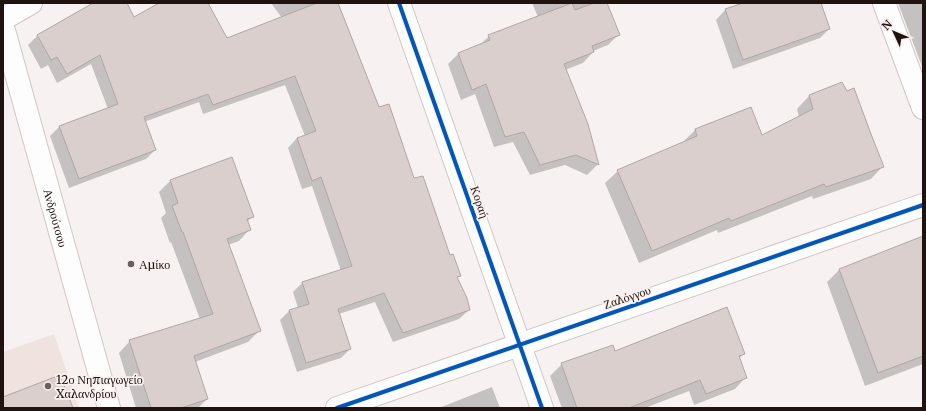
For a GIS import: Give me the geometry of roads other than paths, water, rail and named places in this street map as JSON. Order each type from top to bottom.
[{"type":"street","points":[[3,19],[31,3]]},
{"type":"street","name":"Κοραή","points":[[399,3],[542,408]]},
{"type":"street","points":[[884,3],[923,108]]},
{"type":"street","name":"Ανδρούτσου","points":[[3,27],[109,408]]},
{"type":"street","name":"Ζαλόγγου","points":[[337,408],[923,205]]},
{"type":"place","name":"Αμίκο","points":[[131,264]]},
{"type":"place","name":"12ο Νηπιαγωγείο Χαλανδρίου","points":[[48,386]]}]
